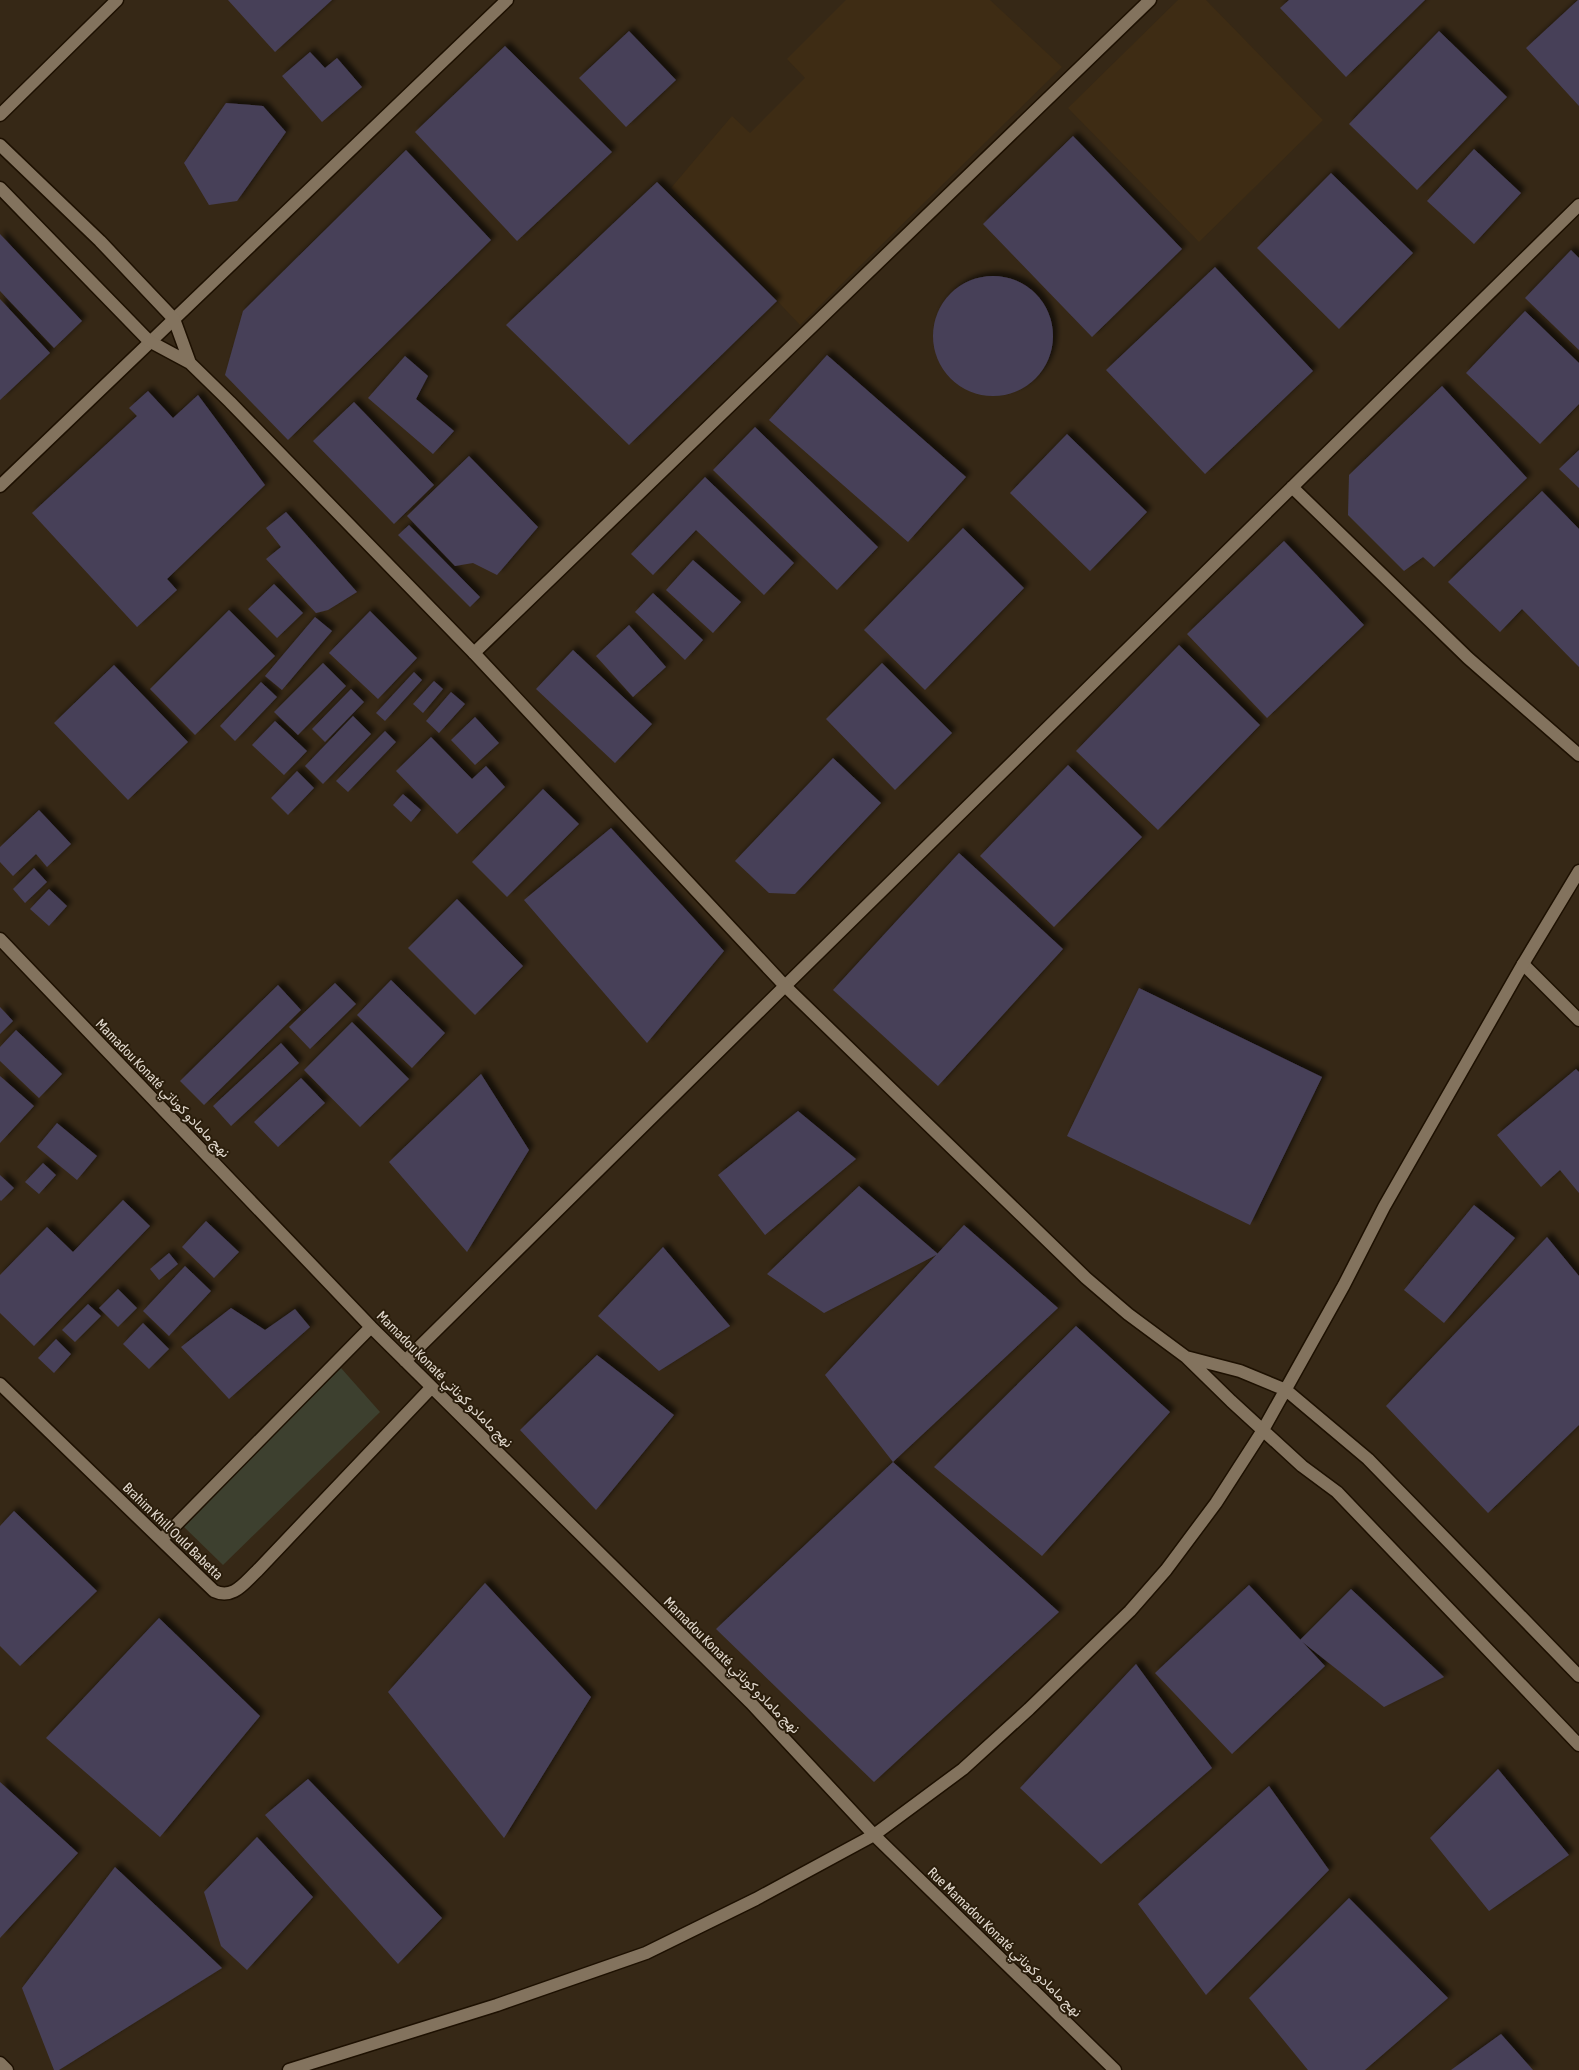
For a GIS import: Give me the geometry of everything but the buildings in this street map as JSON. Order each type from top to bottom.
[{"type":"street","points":[[0,115],[117,0]]},
{"type":"street","points":[[0,486],[149,341],[507,0]]},
{"type":"street","points":[[474,653],[1150,0]]},
{"type":"street","points":[[0,145],[100,241],[174,319],[190,363]]},
{"type":"street","points":[[0,188],[149,341],[190,363],[474,653],[785,986],[1086,1278],[1128,1314],[1186,1357],[1230,1401],[1302,1466],[1337,1492],[1579,1745]]},
{"type":"street","points":[[405,1361],[1579,205]]},
{"type":"street","points":[[1292,487],[1468,658],[1579,756]]},
{"type":"street","points":[[289,2070],[497,2005],[646,1953],[756,1899],[874,1835],[963,1769],[1029,1709],[1130,1612],[1166,1570],[1216,1503],[1263,1430],[1286,1390],[1384,1207],[1523,964],[1579,871]]},
{"type":"street","name":"Mamadou Konaté نهج مامادو كوناتي","points":[[0,939],[371,1327],[751,1703],[874,1835]]},
{"type":"street","points":[[1523,964],[1579,1020]]},
{"type":"street","points":[[162,1539],[371,1327]]},
{"type":"street","points":[[1186,1357],[1240,1371],[1286,1390],[1368,1459],[1579,1676]]},
{"type":"street","name":"Brahim Khill Ould Babetta","points":[[0,1384],[214,1591],[222,1595],[232,1593],[257,1571],[431,1388]]},
{"type":"street","name":"Rue Mamadou Konaté نهج مامادو كوناتي","points":[[874,1835],[1116,2070]]},
{"type":"street","points":[[0,2063],[7,2070]]},
{"type":"shaded area","points":[[846,0],[990,0],[1062,67],[800,325],[671,188],[732,116],[750,133],[805,78],[787,59]]},
{"type":"shaded area","points":[[1178,0],[1206,0],[1323,120],[1199,242],[1068,108]]},
{"type":"green space","points":[[341,1368],[380,1412],[223,1565],[182,1525]]}]
